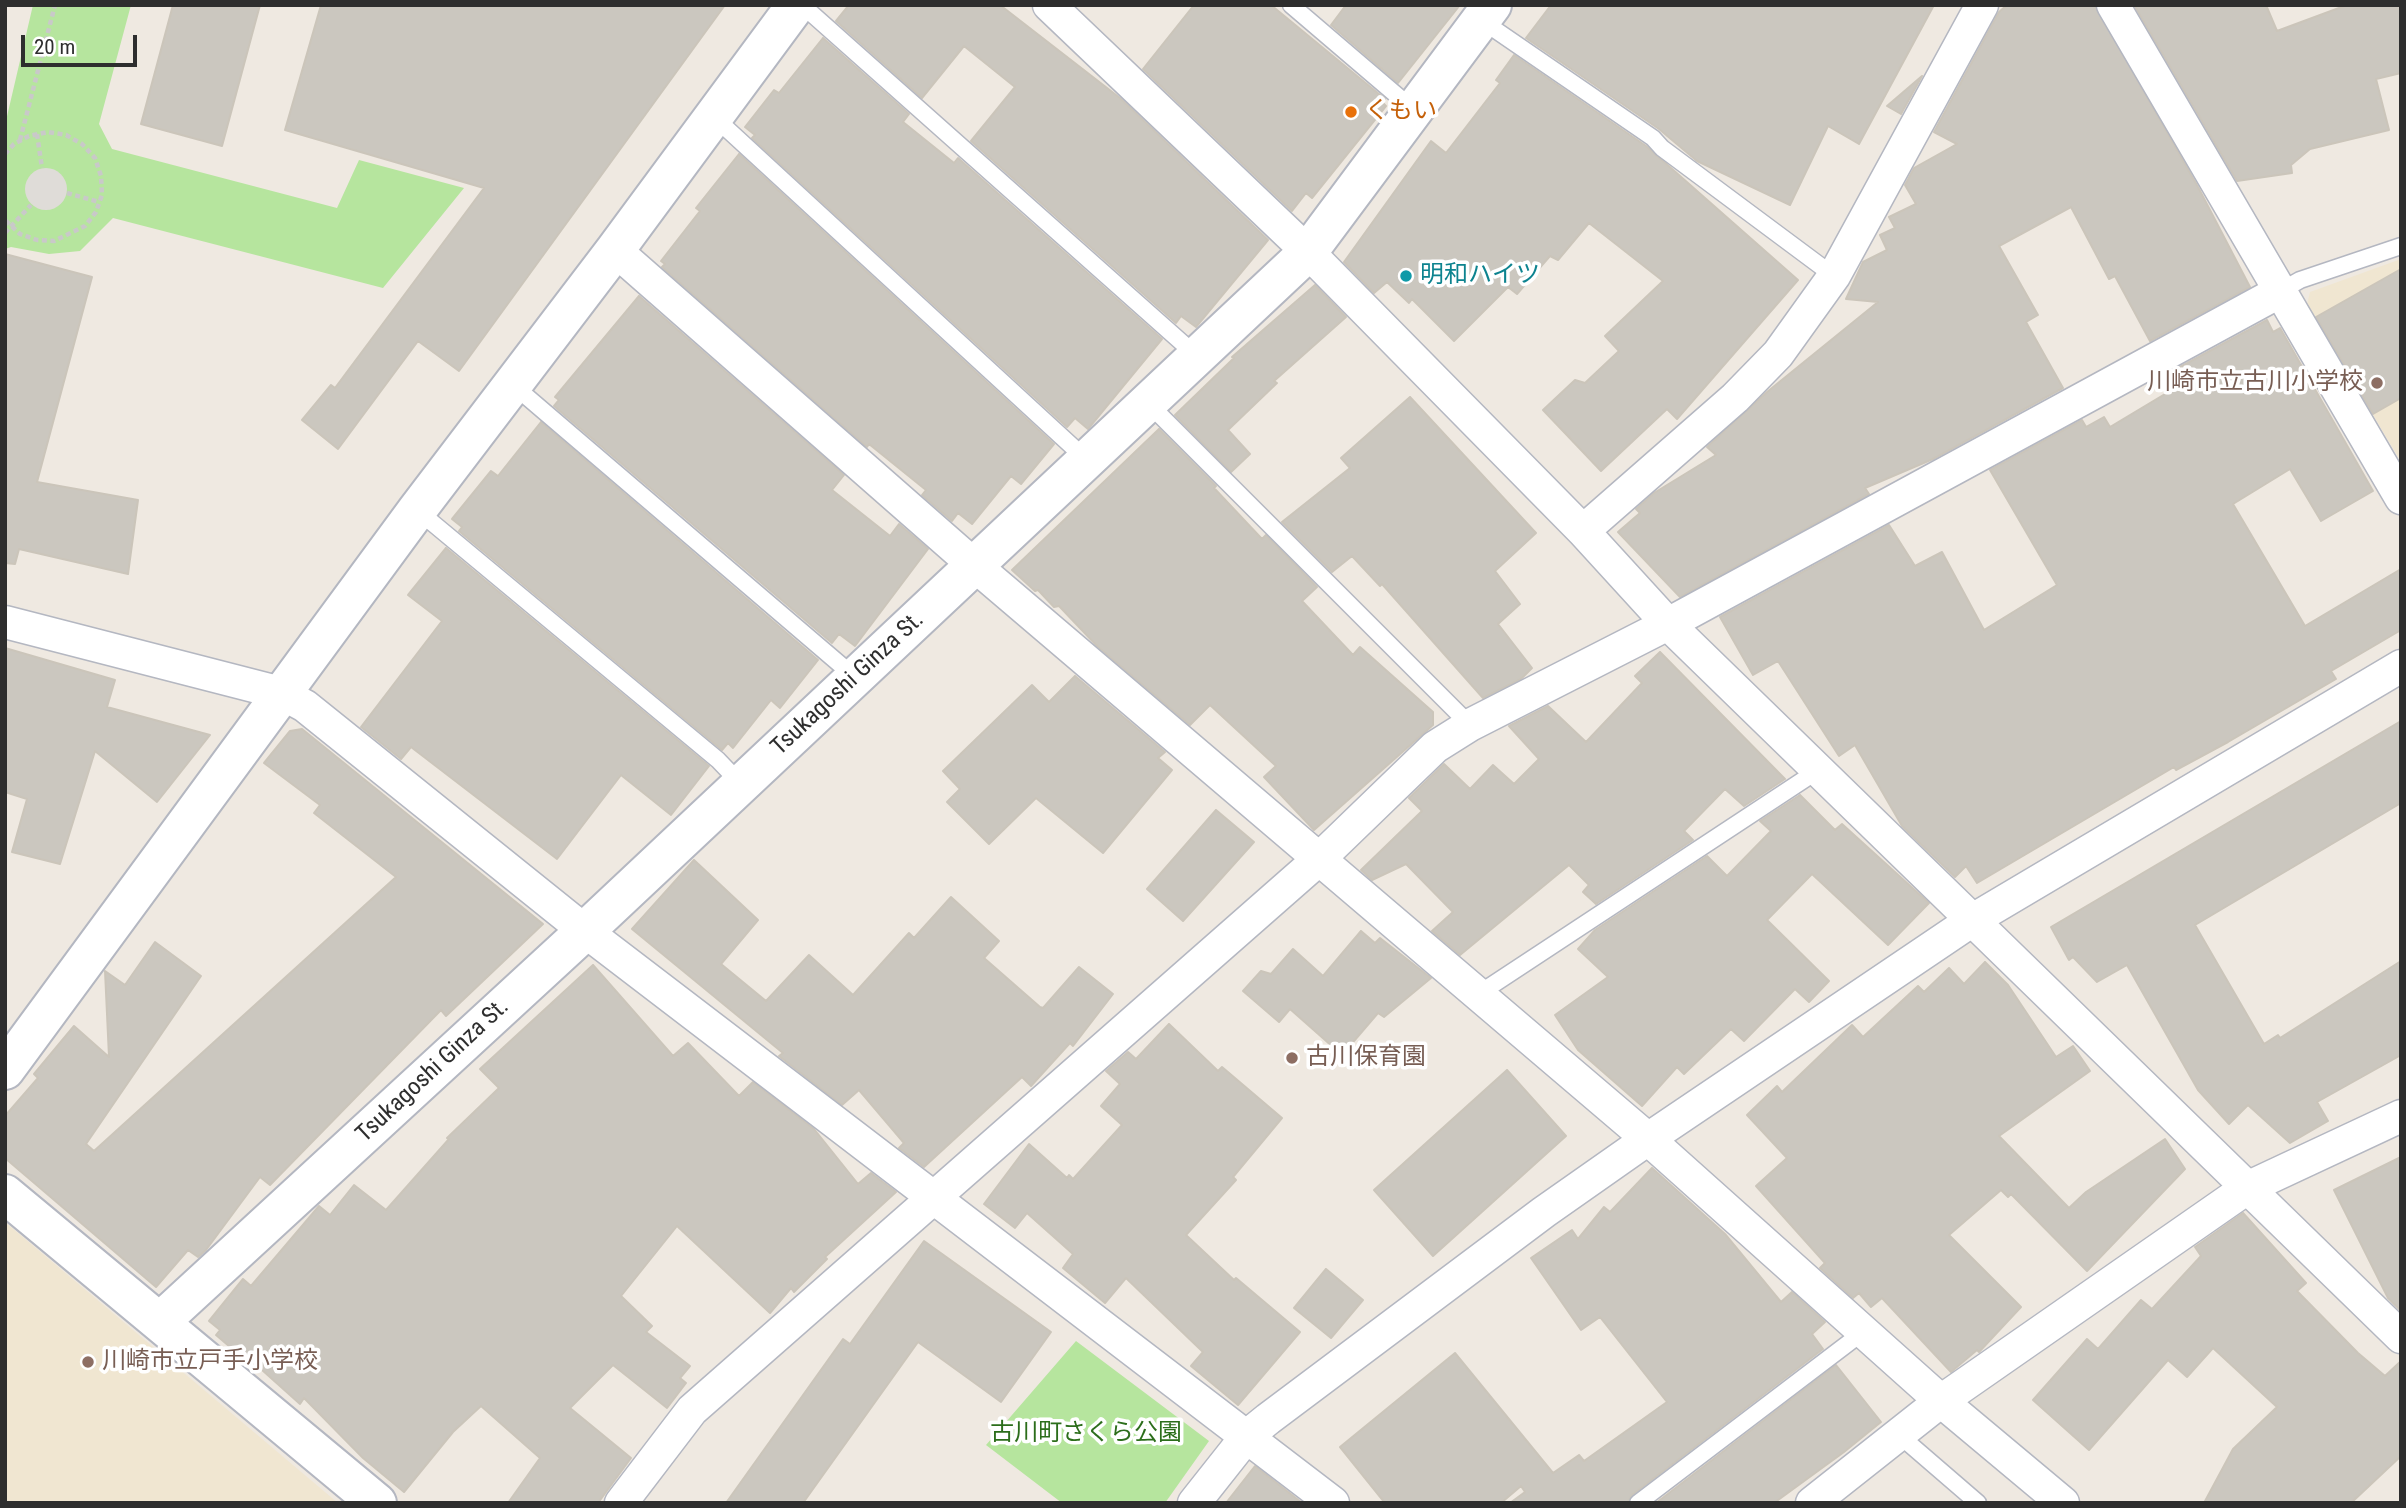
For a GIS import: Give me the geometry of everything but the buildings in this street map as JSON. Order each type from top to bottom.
[{"type":"street","points":[[5,1070],[281,693],[796,5]]},
{"type":"street","points":[[1049,5],[1308,252],[1583,531],[1668,624],[1817,771],[2401,1337]]},
{"type":"street","points":[[1583,531],[1735,398],[1778,354],[1834,276],[1982,5]]},
{"type":"street","points":[[2113,5],[2401,498]]},
{"type":"street","name":"Tsukagoshi Ginza St.","points":[[160,1322],[585,931],[1308,252],[1486,12]]},
{"type":"street","points":[[615,250],[974,565],[1648,1139],[1941,1401],[2063,1503]]},
{"type":"street","points":[[621,1503],[692,1410],[1318,860],[1435,747],[1470,725],[1668,624],[2279,292]]},
{"type":"street","points":[[5,622],[281,693],[305,706],[585,931],[1333,1503]]},
{"type":"street","points":[[1194,1503],[1247,1436],[1544,1212],[1648,1139],[1971,921],[2401,666]]},
{"type":"street","points":[[1811,1503],[1941,1401],[2247,1188],[2401,1116]]},
{"type":"street","points":[[5,1195],[377,1503]]},
{"type":"lane","points":[[802,5],[1197,356]]},
{"type":"lane","points":[[1291,5],[1414,110]]},
{"type":"lane","points":[[1486,12],[1653,138],[1661,148],[1834,276]]},
{"type":"lane","points":[[713,116],[1087,460]]},
{"type":"lane","points":[[2279,292],[2300,281],[2401,246]]},
{"type":"lane","points":[[512,384],[856,678]]},
{"type":"lane","points":[[1148,402],[1470,725]]},
{"type":"lane","points":[[417,510],[718,760],[740,783]]},
{"type":"lane","points":[[1477,995],[1817,771]]},
{"type":"lane","points":[[1638,1503],[1863,1332]]},
{"type":"lane","points":[[1898,1434],[1978,1503]]},
{"type":"path","points":[[19,141],[55,5]]},
{"type":"path","points":[[37,134],[42,168]]},
{"type":"path","points":[[5,154],[19,141],[37,134],[66,135],[82,144],[95,158],[101,176],[99,202],[85,226],[71,236],[54,241],[37,240],[12,227],[5,220]]},
{"type":"path","points":[[67,193],[99,202]]},
{"type":"path","points":[[5,233],[32,205]]},
{"type":"shaded area","points":[[46,168],[61,174],[67,189],[61,204],[46,210],[31,204],[25,189],[31,174]]},
{"type":"shaded area","name":"川崎市立古川小学校","points":[[2401,259],[2401,462],[2307,304],[2310,292]]},
{"type":"shaded area","name":"川崎市立戸手小学校","points":[[5,1222],[338,1503],[5,1503]]},
{"type":"green space","points":[[33,5],[131,5],[99,124],[112,149],[337,208],[359,160],[464,188],[383,288],[113,218],[80,251],[49,254],[11,247],[5,249],[5,125]]},
{"type":"green space","name":"古川町さくら公園","points":[[1076,1341],[1209,1441],[1165,1503],[1062,1503],[986,1445]]},
{"type":"place","name":"くもい","points":[[1351,112]]},
{"type":"place","name":"明和ハイツ","points":[[1406,276]]},
{"type":"place","name":"川崎市立古川小学校","points":[[2377,383]]},
{"type":"place","name":"古川保育園","points":[[1292,1058]]},
{"type":"place","name":"川崎市立戸手小学校","points":[[88,1362]]}]
